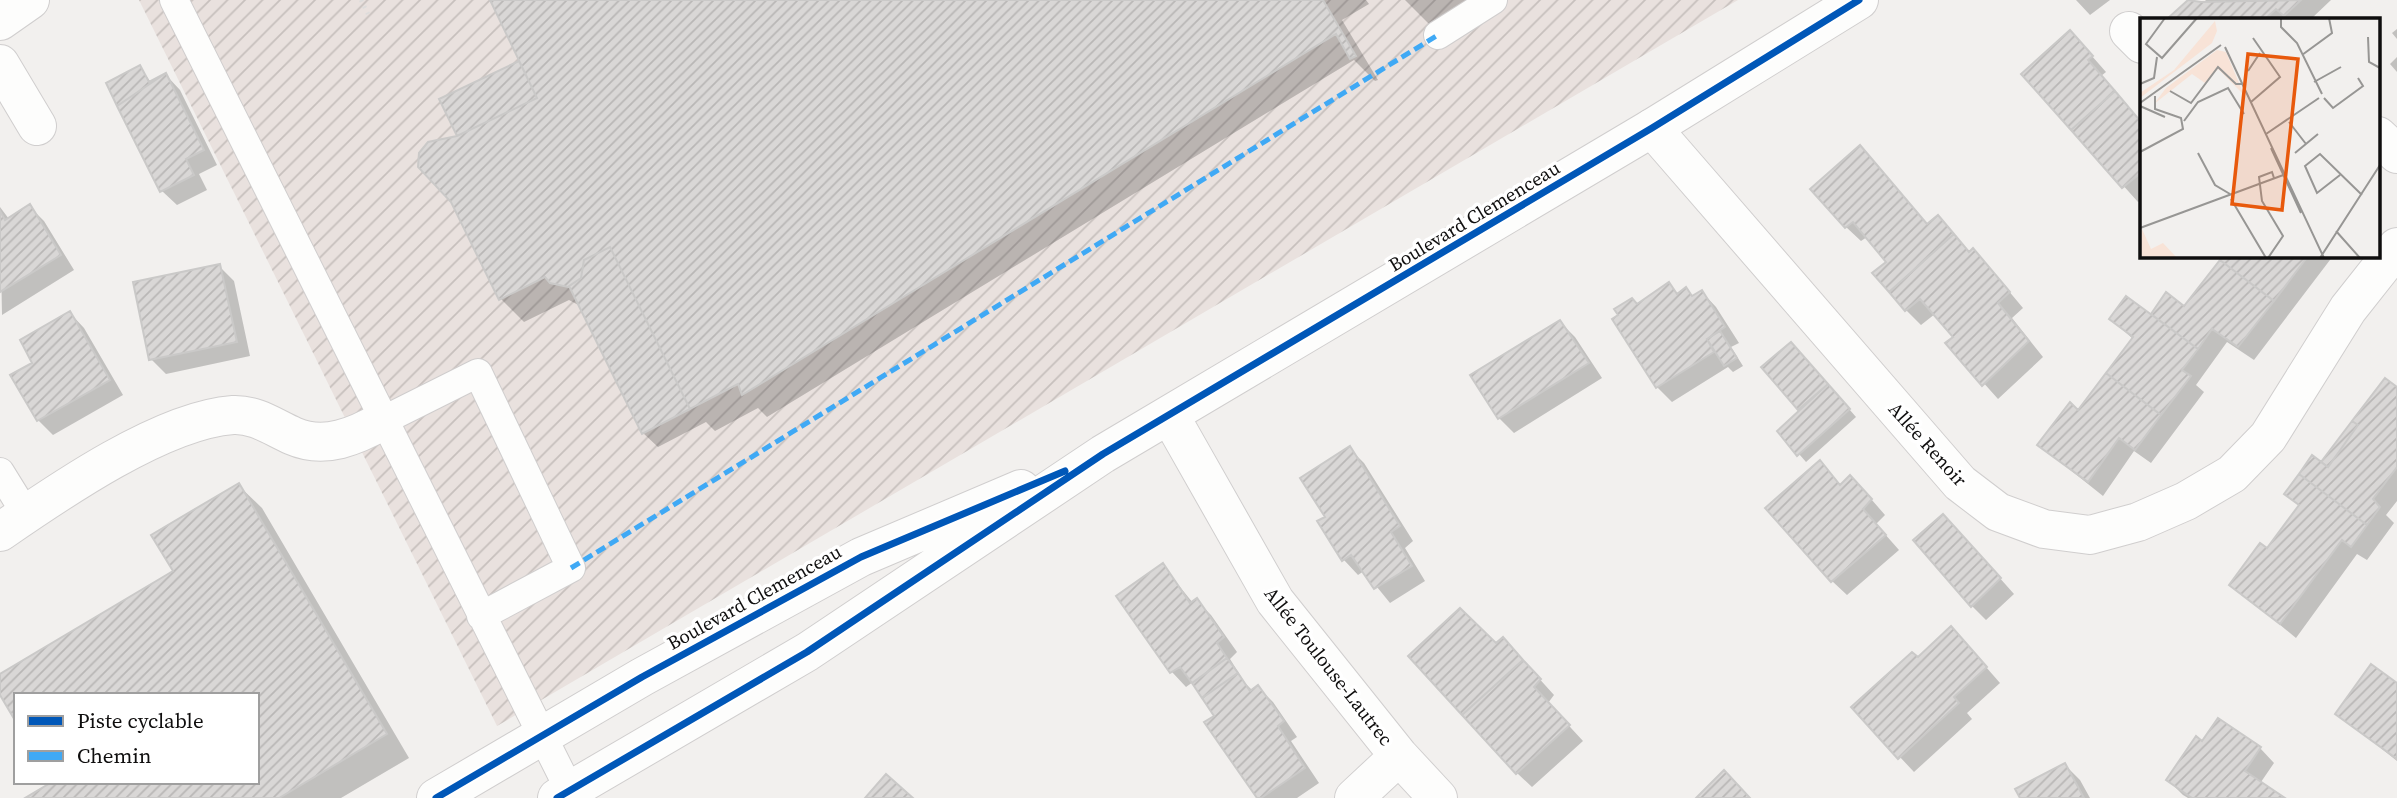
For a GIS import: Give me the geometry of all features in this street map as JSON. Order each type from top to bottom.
[{"type":"street","points":[[0,21],[30,0]]},
{"type":"street","name":"Boulevard Clemenceau","points":[[563,794],[807,652],[1103,454],[1651,128],[1859,0]]},
{"type":"street","points":[[0,64],[37,126]]},
{"type":"street","name":"Allée Renoir","points":[[1651,128],[1960,483],[1998,512],[2044,528],[2090,535],[2138,522],[2186,501],[2232,474],[2268,437],[2348,309],[2397,247]]},
{"type":"street","points":[[2380,138],[2397,154]]},
{"type":"street","points":[[13,523],[115,459],[164,436],[211,419],[237,415],[257,418],[295,437],[328,442],[348,438],[384,420]]},
{"type":"street","name":"Allée Toulouse-Lautrec","points":[[1170,416],[1275,601],[1399,756],[1438,798]]},
{"type":"street","name":"Boulevard Clemenceau","points":[[436,798],[860,557],[1103,454]]},
{"type":"street","points":[[1354,798],[1399,756]]},
{"type":"lane","points":[[174,0],[542,736],[563,794]]},
{"type":"lane","points":[[1438,35],[1493,0]]},
{"type":"lane","points":[[384,420],[478,373],[571,568],[481,615]]},
{"type":"lane","points":[[0,472],[13,523]]},
{"type":"path","points":[[361,0],[368,14]]},
{"type":"shaded area","points":[[139,0],[1738,0],[497,726]]},
{"type":"building","points":[[490,0],[1323,0],[1356,56],[1350,59],[1336,34],[742,395],[738,384],[690,409],[610,247],[584,260],[581,278],[568,287],[550,283],[545,277],[499,300],[451,202],[418,167],[419,153],[428,142],[457,136],[537,98]]},
{"type":"building","points":[[2188,0],[2301,0],[2284,16],[2276,9],[2266,18],[2168,18]]},
{"type":"building","points":[[2070,30],[2093,56],[2088,60],[2115,91],[2071,130],[2021,74]]},
{"type":"building","points":[[519,61],[537,98],[457,136],[439,99]]},
{"type":"building","points":[[140,65],[149,82],[166,73],[117,106],[106,83]]},
{"type":"building","points":[[166,73],[204,150],[186,159],[194,175],[160,192],[117,106]]},
{"type":"building","points":[[2115,91],[2140,121],[2140,174],[2122,188],[2071,130]]},
{"type":"building","points":[[1860,145],[1927,224],[1938,215],[1954,234],[1889,292],[1872,273],[1886,262],[1853,222],[1845,228],[1810,189]]},
{"type":"building","points":[[30,204],[61,255],[0,292],[0,211],[5,220]]},
{"type":"building","points":[[1954,234],[1969,252],[1973,248],[2010,292],[1998,303],[2029,341],[1982,386],[1945,343],[1953,337],[1920,299],[1905,311],[1889,292]]},
{"type":"building","points":[[610,247],[690,409],[642,434],[569,286],[581,278],[584,260]]},
{"type":"building","points":[[2222,257],[2307,257],[2274,301],[2220,260]]},
{"type":"building","points":[[2220,260],[2274,301],[2238,347],[2212,329],[2198,349],[2151,314],[2166,292],[2184,306]]},
{"type":"building","points":[[220,264],[237,342],[149,360],[133,282]]},
{"type":"building","points":[[1669,282],[1677,294],[1686,287],[1692,296],[1702,290],[1725,327],[1707,339],[1714,352],[1656,388],[1612,319],[1618,315],[1614,309],[1632,298],[1637,304]]},
{"type":"building","points":[[2126,296],[2198,349],[2182,370],[2191,376],[2161,415],[2106,373],[2133,337],[2109,319]]},
{"type":"building","points":[[70,311],[110,380],[37,421],[10,375],[32,363],[20,340]]},
{"type":"building","points":[[1560,320],[1589,363],[1498,419],[1470,375]]},
{"type":"building","points":[[1720,331],[1737,358],[1724,366],[1707,339]]},
{"type":"building","points":[[1791,342],[1828,384],[1798,410],[1761,367]]},
{"type":"building","points":[[2106,373],[2161,415],[2135,450],[2119,438],[2088,482],[2037,445],[2070,402],[2078,410]]},
{"type":"building","points":[[2385,378],[2397,387],[2397,467],[2373,499],[2380,507],[2367,525],[2299,474],[2312,455],[2328,467],[2358,425],[2352,421]]},
{"type":"building","points":[[1828,384],[1850,409],[1797,456],[1777,431]]},
{"type":"building","points":[[2352,421],[2358,425],[2328,467],[2321,462]]},
{"type":"building","points":[[1350,446],[1400,526],[1391,532],[1412,566],[1374,589],[1351,555],[1342,561],[1317,521],[1325,517],[1300,478]]},
{"type":"building","points":[[1820,460],[1840,485],[1850,475],[1872,499],[1863,509],[1886,535],[1831,582],[1765,508]]},
{"type":"building","points":[[2299,474],[2367,525],[2351,547],[2342,540],[2280,624],[2229,585],[2260,543],[2267,548],[2299,505],[2284,494]]},
{"type":"building","points":[[239,483],[387,734],[279,798],[25,798],[49,784],[259,784],[259,693],[14,693],[14,719],[0,695],[0,674],[173,571],[151,535]]},
{"type":"building","points":[[1943,514],[2001,578],[1971,607],[1913,540]]},
{"type":"building","points":[[1163,563],[1190,603],[1197,598],[1224,637],[1217,643],[1227,658],[1192,683],[1180,667],[1170,673],[1116,596]]},
{"type":"building","points":[[1460,608],[1496,643],[1503,637],[1523,660],[1462,715],[1408,656]]},
{"type":"building","points":[[1951,626],[1987,667],[1954,697],[1959,703],[1898,759],[1851,707],[1912,652],[1918,657]]},
{"type":"building","points":[[1227,658],[1238,673],[1202,698],[1192,683]]},
{"type":"building","points":[[1523,660],[1541,679],[1534,687],[1570,725],[1516,774],[1462,715]]},
{"type":"building","points":[[2371,664],[2397,683],[2397,759],[2335,714]]},
{"type":"building","points":[[1238,673],[1250,691],[1258,685],[1284,721],[1278,726],[1305,768],[1261,798],[1257,798],[1204,722],[1214,716],[1202,698]]},
{"type":"building","points":[[2218,718],[2261,747],[2245,771],[2285,798],[2192,798],[2166,780],[2196,736],[2202,741]]},
{"type":"building","points":[[2065,763],[2084,798],[2020,798],[2015,789]]},
{"type":"building","points":[[1724,770],[1750,798],[1696,798]]},
{"type":"building","points":[[886,774],[913,798],[865,798]]},
{"type":"marked path","points":[[571,568],[1438,35]]},
{"type":"cycle path","points":[[557,798],[807,652],[1103,454],[1652,128],[1859,0]]},
{"type":"cycle path","points":[[436,798],[642,677],[861,557],[1065,471]]}]
